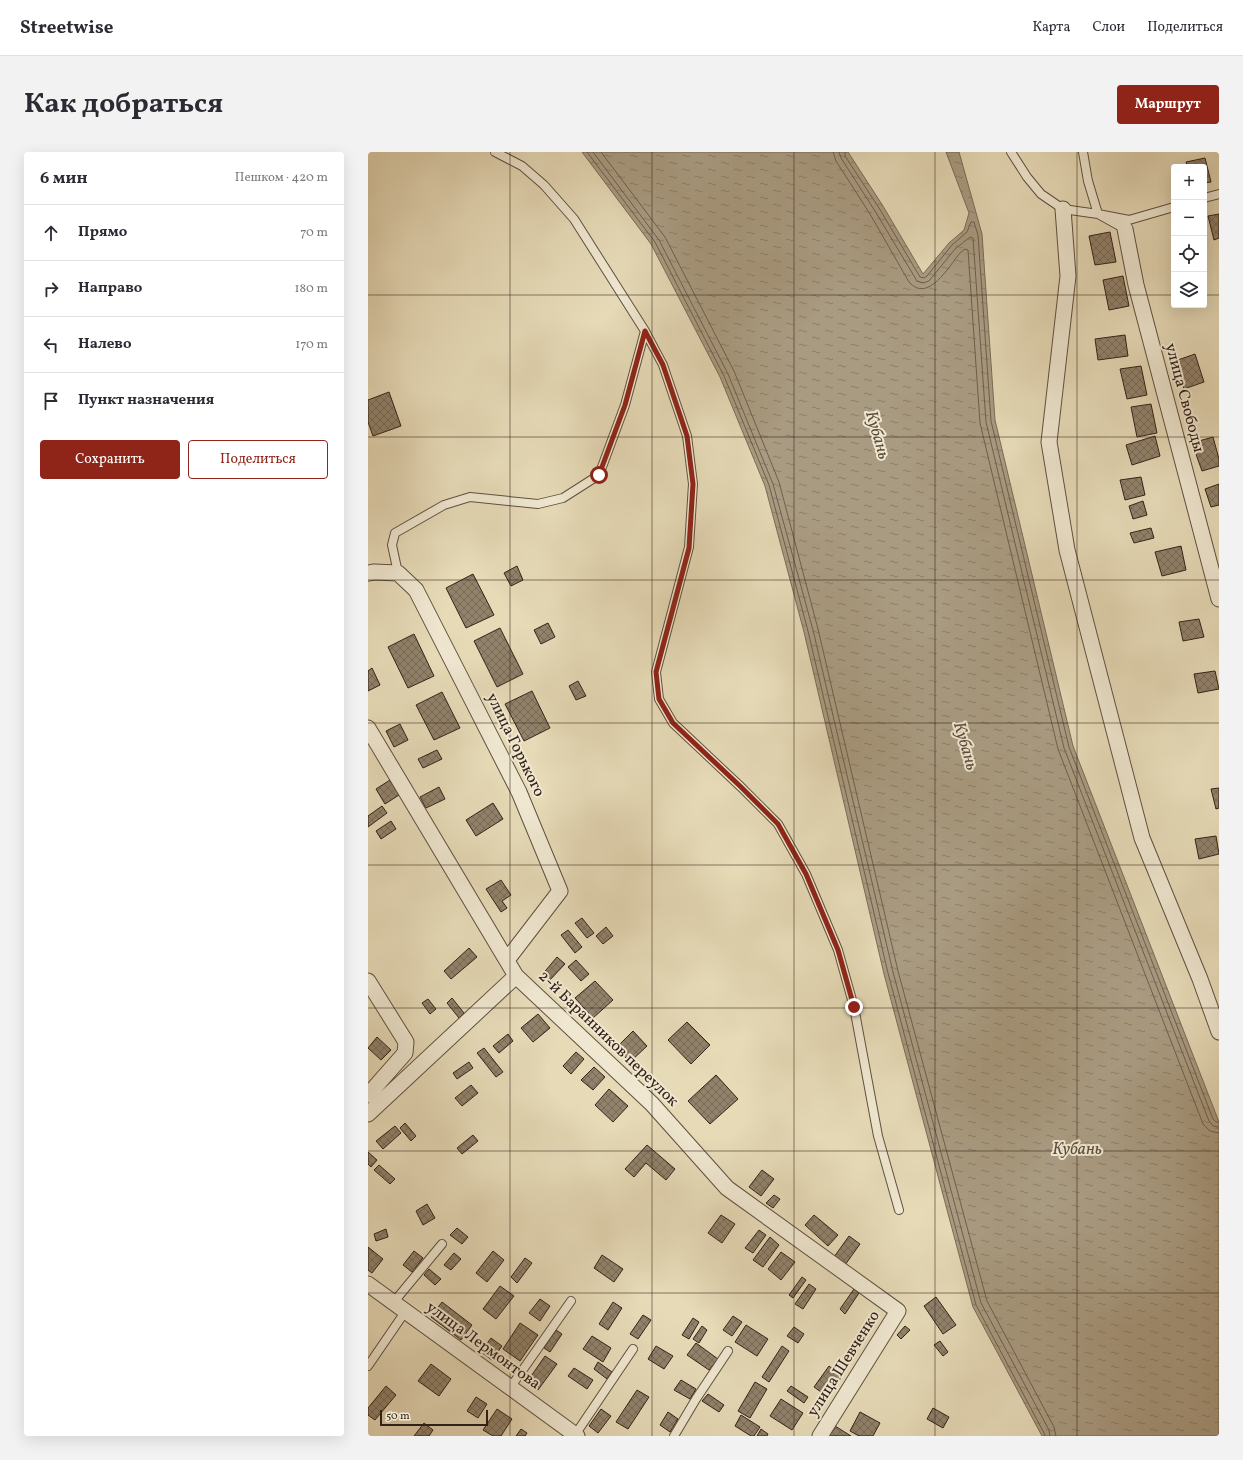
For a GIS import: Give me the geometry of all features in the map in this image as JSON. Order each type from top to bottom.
[{"type":"street","points":[[1062,209],[1068,276],[1049,442],[1067,550],[1142,838],[1200,979],[1219,1032]]},
{"type":"street","name":"улица Свободы","points":[[1125,229],[1136,285],[1219,599]]},
{"type":"street","points":[[368,573],[398,573]]},
{"type":"street","name":"улица Горького","points":[[398,573],[416,590],[449,654],[519,792],[560,891],[507,960]]},
{"type":"street","name":"2-й Баранников переулок","points":[[368,728],[516,976],[652,1104],[727,1188],[898,1311]]},
{"type":"street","points":[[368,1114],[516,976]]},
{"type":"street","points":[[368,981],[406,1042],[405,1053],[368,1095]]},
{"type":"street","name":"улица Лермонтова","points":[[368,1284],[576,1435]]},
{"type":"street","name":"улица Шевченко","points":[[820,1436],[898,1311]]},
{"type":"lane","points":[[495,152],[522,166],[544,185],[574,219],[645,331],[663,365],[687,436],[693,484],[689,548],[656,672],[659,699],[673,723],[778,824],[806,874],[840,958],[854,1007],[878,1136],[899,1210]]},
{"type":"lane","points":[[1011,152],[1027,177],[1041,194],[1062,209],[1128,220],[1171,208]]},
{"type":"lane","points":[[1083,152],[1088,181],[1098,214],[1125,229]]},
{"type":"lane","points":[[1207,197],[1219,194]]},
{"type":"lane","points":[[398,573],[392,545],[395,533],[444,505],[470,497],[538,504],[563,498],[599,475],[625,405],[645,331]]},
{"type":"lane","points":[[368,1366],[399,1307],[442,1244]]},
{"type":"lane","points":[[510,1388],[572,1301]]},
{"type":"lane","points":[[576,1435],[633,1349]]},
{"type":"lane","points":[[674,1436],[696,1399],[728,1351]]},
{"type":"water","name":"Кубань","points":[[582,152],[848,152],[883,206],[923,274],[949,243],[964,230],[969,213],[946,152],[959,152],[982,234],[995,420],[1073,746],[1219,1122],[1219,1436],[1042,1436],[973,1307],[884,974],[804,632],[765,486],[720,377],[651,244]]},
{"type":"building","points":[[1205,158],[1206,164],[1187,164],[1186,162]]},
{"type":"building","points":[[1207,166],[1211,182],[1207,183]]},
{"type":"building","points":[[1219,214],[1219,238],[1214,240],[1208,216]]},
{"type":"building","points":[[1110,232],[1116,262],[1095,265],[1089,236]]},
{"type":"building","points":[[1123,276],[1129,306],[1109,310],[1103,280]]},
{"type":"building","points":[[1125,335],[1128,356],[1098,360],[1095,339]]},
{"type":"building","points":[[1195,354],[1204,382],[1184,389],[1175,361]]},
{"type":"building","points":[[1141,366],[1147,395],[1127,399],[1120,369]]},
{"type":"building","points":[[389,392],[401,426],[373,436],[368,422],[368,400]]},
{"type":"building","points":[[1151,404],[1157,433],[1137,437],[1131,407]]},
{"type":"building","points":[[1155,436],[1160,456],[1132,465],[1126,445]]},
{"type":"building","points":[[1213,437],[1219,459],[1219,466],[1202,471],[1192,443]]},
{"type":"building","points":[[1141,477],[1145,495],[1125,500],[1120,480]]},
{"type":"building","points":[[1219,484],[1219,505],[1211,507],[1205,489]]},
{"type":"building","points":[[1143,501],[1147,515],[1133,519],[1129,506]]},
{"type":"building","points":[[1151,528],[1154,538],[1134,543],[1130,533]]},
{"type":"building","points":[[1181,546],[1186,570],[1162,576],[1155,552]]},
{"type":"building","points":[[517,566],[523,580],[511,586],[504,573]]},
{"type":"building","points":[[473,574],[494,615],[466,628],[446,588]]},
{"type":"building","points":[[1199,619],[1204,637],[1183,641],[1179,622]]},
{"type":"building","points":[[548,623],[555,637],[541,644],[534,630]]},
{"type":"building","points":[[500,628],[523,674],[497,687],[474,641]]},
{"type":"building","points":[[414,634],[434,676],[408,688],[388,647]]},
{"type":"building","points":[[372,668],[380,685],[368,691],[368,671]]},
{"type":"building","points":[[1215,671],[1219,689],[1198,693],[1194,674]]},
{"type":"building","points":[[578,681],[586,696],[576,700],[569,686]]},
{"type":"building","points":[[532,691],[550,728],[524,741],[505,704]]},
{"type":"building","points":[[442,692],[460,728],[434,740],[416,705]]},
{"type":"building","points":[[400,724],[408,740],[394,747],[386,731]]},
{"type":"building","points":[[437,750],[442,759],[423,768],[418,759]]},
{"type":"building","points":[[390,780],[399,795],[385,804],[376,789]]},
{"type":"building","points":[[439,787],[445,799],[426,808],[420,797]]},
{"type":"building","points":[[1219,788],[1219,808],[1216,809],[1211,789]]},
{"type":"building","points":[[493,803],[503,819],[476,836],[466,820]]},
{"type":"building","points":[[382,806],[387,813],[368,827],[368,816]]},
{"type":"building","points":[[391,821],[396,829],[381,839],[376,831]]},
{"type":"building","points":[[1216,836],[1219,854],[1199,859],[1195,839]]},
{"type":"building","points":[[501,880],[511,895],[502,901],[507,908],[501,912],[486,889]]},
{"type":"building","points":[[582,918],[594,933],[587,938],[575,923]]},
{"type":"building","points":[[606,927],[613,936],[603,944],[596,936]]},
{"type":"building","points":[[568,930],[582,947],[575,953],[561,935]]},
{"type":"building","points":[[469,948],[477,957],[451,979],[444,971]]},
{"type":"building","points":[[557,957],[565,964],[548,982],[541,976]]},
{"type":"building","points":[[576,960],[589,974],[581,981],[568,967]]},
{"type":"building","points":[[595,981],[613,1000],[593,1018],[575,998]]},
{"type":"building","points":[[452,998],[464,1013],[459,1018],[447,1003]]},
{"type":"building","points":[[428,999],[436,1009],[430,1014],[422,1003]]},
{"type":"building","points":[[538,1014],[550,1028],[533,1042],[521,1028]]},
{"type":"building","points":[[687,1022],[710,1045],[691,1064],[668,1040]]},
{"type":"building","points":[[633,1031],[647,1046],[630,1062],[616,1048]]},
{"type":"building","points":[[508,1034],[513,1041],[499,1053],[493,1046]]},
{"type":"building","points":[[377,1037],[391,1050],[381,1060],[368,1048]]},
{"type":"building","points":[[484,1048],[503,1072],[496,1077],[477,1053]]},
{"type":"building","points":[[576,1052],[584,1059],[571,1074],[563,1066]]},
{"type":"building","points":[[469,1062],[473,1068],[457,1079],[453,1073]]},
{"type":"building","points":[[594,1067],[605,1077],[593,1090],[581,1080]]},
{"type":"building","points":[[716,1075],[738,1099],[710,1124],[688,1101]]},
{"type":"building","points":[[471,1085],[478,1093],[462,1106],[455,1098]]},
{"type":"building","points":[[609,1089],[628,1106],[613,1122],[595,1105]]},
{"type":"building","points":[[405,1123],[416,1136],[411,1141],[400,1128]]},
{"type":"building","points":[[395,1126],[401,1133],[383,1149],[376,1141]]},
{"type":"building","points":[[473,1135],[478,1141],[462,1154],[457,1148]]},
{"type":"building","points":[[647,1145],[675,1169],[666,1180],[646,1163],[634,1177],[625,1169]]},
{"type":"building","points":[[368,1152],[377,1160],[371,1167],[368,1164]]},
{"type":"building","points":[[379,1165],[395,1179],[390,1184],[374,1170]]},
{"type":"building","points":[[762,1170],[774,1179],[761,1196],[749,1187]]},
{"type":"building","points":[[774,1195],[780,1199],[773,1208],[766,1203]]},
{"type":"building","points":[[427,1204],[435,1218],[423,1225],[416,1211]]},
{"type":"building","points":[[721,1215],[735,1224],[722,1243],[708,1233]]},
{"type":"building","points":[[814,1215],[838,1235],[828,1246],[805,1225]]},
{"type":"building","points":[[457,1228],[468,1237],[462,1244],[450,1235]]},
{"type":"building","points":[[386,1229],[388,1237],[376,1241],[374,1234]]},
{"type":"building","points":[[759,1230],[766,1235],[753,1253],[745,1248]]},
{"type":"building","points":[[849,1236],[860,1244],[845,1265],[834,1257]]},
{"type":"building","points":[[770,1237],[779,1245],[763,1267],[753,1260]]},
{"type":"building","points":[[368,1247],[383,1259],[372,1273],[368,1270]]},
{"type":"building","points":[[414,1251],[423,1258],[412,1272],[403,1265]]},
{"type":"building","points":[[493,1251],[504,1260],[487,1282],[476,1273]]},
{"type":"building","points":[[781,1252],[795,1262],[781,1280],[768,1269]]},
{"type":"building","points":[[454,1253],[461,1259],[451,1270],[444,1265]]},
{"type":"building","points":[[602,1255],[623,1269],[614,1282],[594,1268]]},
{"type":"building","points":[[525,1258],[532,1263],[517,1283],[511,1277]]},
{"type":"building","points":[[429,1269],[441,1279],[435,1285],[424,1275]]},
{"type":"building","points":[[802,1277],[806,1280],[793,1298],[789,1295]]},
{"type":"building","points":[[809,1284],[816,1289],[803,1309],[795,1304]]},
{"type":"building","points":[[500,1286],[514,1296],[496,1319],[483,1309]]},
{"type":"building","points":[[854,1289],[859,1293],[845,1314],[840,1309]]},
{"type":"building","points":[[936,1297],[956,1325],[943,1334],[924,1306]]},
{"type":"building","points":[[540,1299],[550,1306],[540,1321],[529,1313]]},
{"type":"building","points":[[442,1302],[472,1325],[461,1340],[431,1317]]},
{"type":"building","points":[[613,1302],[622,1308],[608,1330],[599,1324]]},
{"type":"building","points":[[643,1315],[651,1320],[638,1339],[630,1334]]},
{"type":"building","points":[[733,1316],[742,1322],[732,1336],[723,1330]]},
{"type":"building","points":[[693,1318],[699,1322],[689,1339],[682,1335]]},
{"type":"building","points":[[520,1323],[538,1335],[520,1361],[503,1349]]},
{"type":"building","points":[[746,1325],[768,1339],[757,1356],[735,1342]]},
{"type":"building","points":[[702,1326],[707,1330],[699,1343],[693,1339]]},
{"type":"building","points":[[905,1326],[910,1330],[901,1339],[897,1335]]},
{"type":"building","points":[[794,1327],[804,1334],[798,1343],[787,1336]]},
{"type":"building","points":[[556,1330],[562,1334],[550,1352],[544,1348]]},
{"type":"building","points":[[592,1336],[611,1348],[603,1362],[583,1349]]},
{"type":"building","points":[[491,1338],[502,1346],[492,1360],[481,1352]]},
{"type":"building","points":[[940,1341],[948,1352],[943,1356],[934,1345]]},
{"type":"building","points":[[696,1343],[718,1359],[709,1370],[687,1355]]},
{"type":"building","points":[[656,1346],[673,1356],[664,1369],[648,1359]]},
{"type":"building","points":[[782,1346],[789,1351],[769,1382],[762,1377]]},
{"type":"building","points":[[545,1356],[557,1364],[538,1390],[527,1382]]},
{"type":"building","points":[[598,1362],[612,1372],[607,1379],[594,1369]]},
{"type":"building","points":[[431,1364],[451,1379],[439,1396],[418,1381]]},
{"type":"building","points":[[829,1366],[842,1376],[828,1397],[814,1387]]},
{"type":"building","points":[[574,1368],[593,1380],[587,1389],[568,1376]]},
{"type":"building","points":[[681,1380],[696,1389],[690,1399],[674,1390]]},
{"type":"building","points":[[755,1382],[767,1389],[750,1418],[738,1411]]},
{"type":"building","points":[[386,1386],[396,1395],[375,1420],[368,1415],[368,1408]]},
{"type":"building","points":[[791,1386],[808,1397],[804,1403],[787,1391]]},
{"type":"building","points":[[637,1390],[649,1397],[628,1429],[616,1422]]},
{"type":"building","points":[[708,1394],[724,1405],[719,1412],[702,1401]]},
{"type":"building","points":[[476,1397],[487,1404],[478,1418],[467,1411]]},
{"type":"building","points":[[781,1399],[803,1413],[792,1430],[770,1416]]},
{"type":"building","points":[[933,1408],[949,1417],[943,1428],[927,1419]]},
{"type":"building","points":[[497,1409],[512,1419],[501,1436],[493,1436],[483,1430]]},
{"type":"building","points":[[601,1409],[611,1416],[598,1433],[589,1426]]},
{"type":"building","points":[[668,1412],[678,1419],[670,1432],[660,1425]]},
{"type":"building","points":[[860,1412],[880,1423],[873,1436],[859,1436],[850,1431]]},
{"type":"building","points":[[741,1415],[760,1427],[754,1436],[751,1436],[735,1426]]},
{"type":"building","points":[[424,1423],[433,1430],[429,1436],[414,1436]]},
{"type":"building","points":[[835,1426],[851,1436],[828,1436]]},
{"type":"building","points":[[521,1429],[527,1433],[525,1436],[516,1436]]},
{"type":"building","points":[[761,1429],[768,1434],[767,1436],[757,1436]]},
{"type":"route","points":[[599,475],[625,405],[645,331],[663,365],[687,436],[693,484],[689,548],[656,672],[659,699],[673,723],[778,824],[806,874],[838,950],[854,1007]]}]
